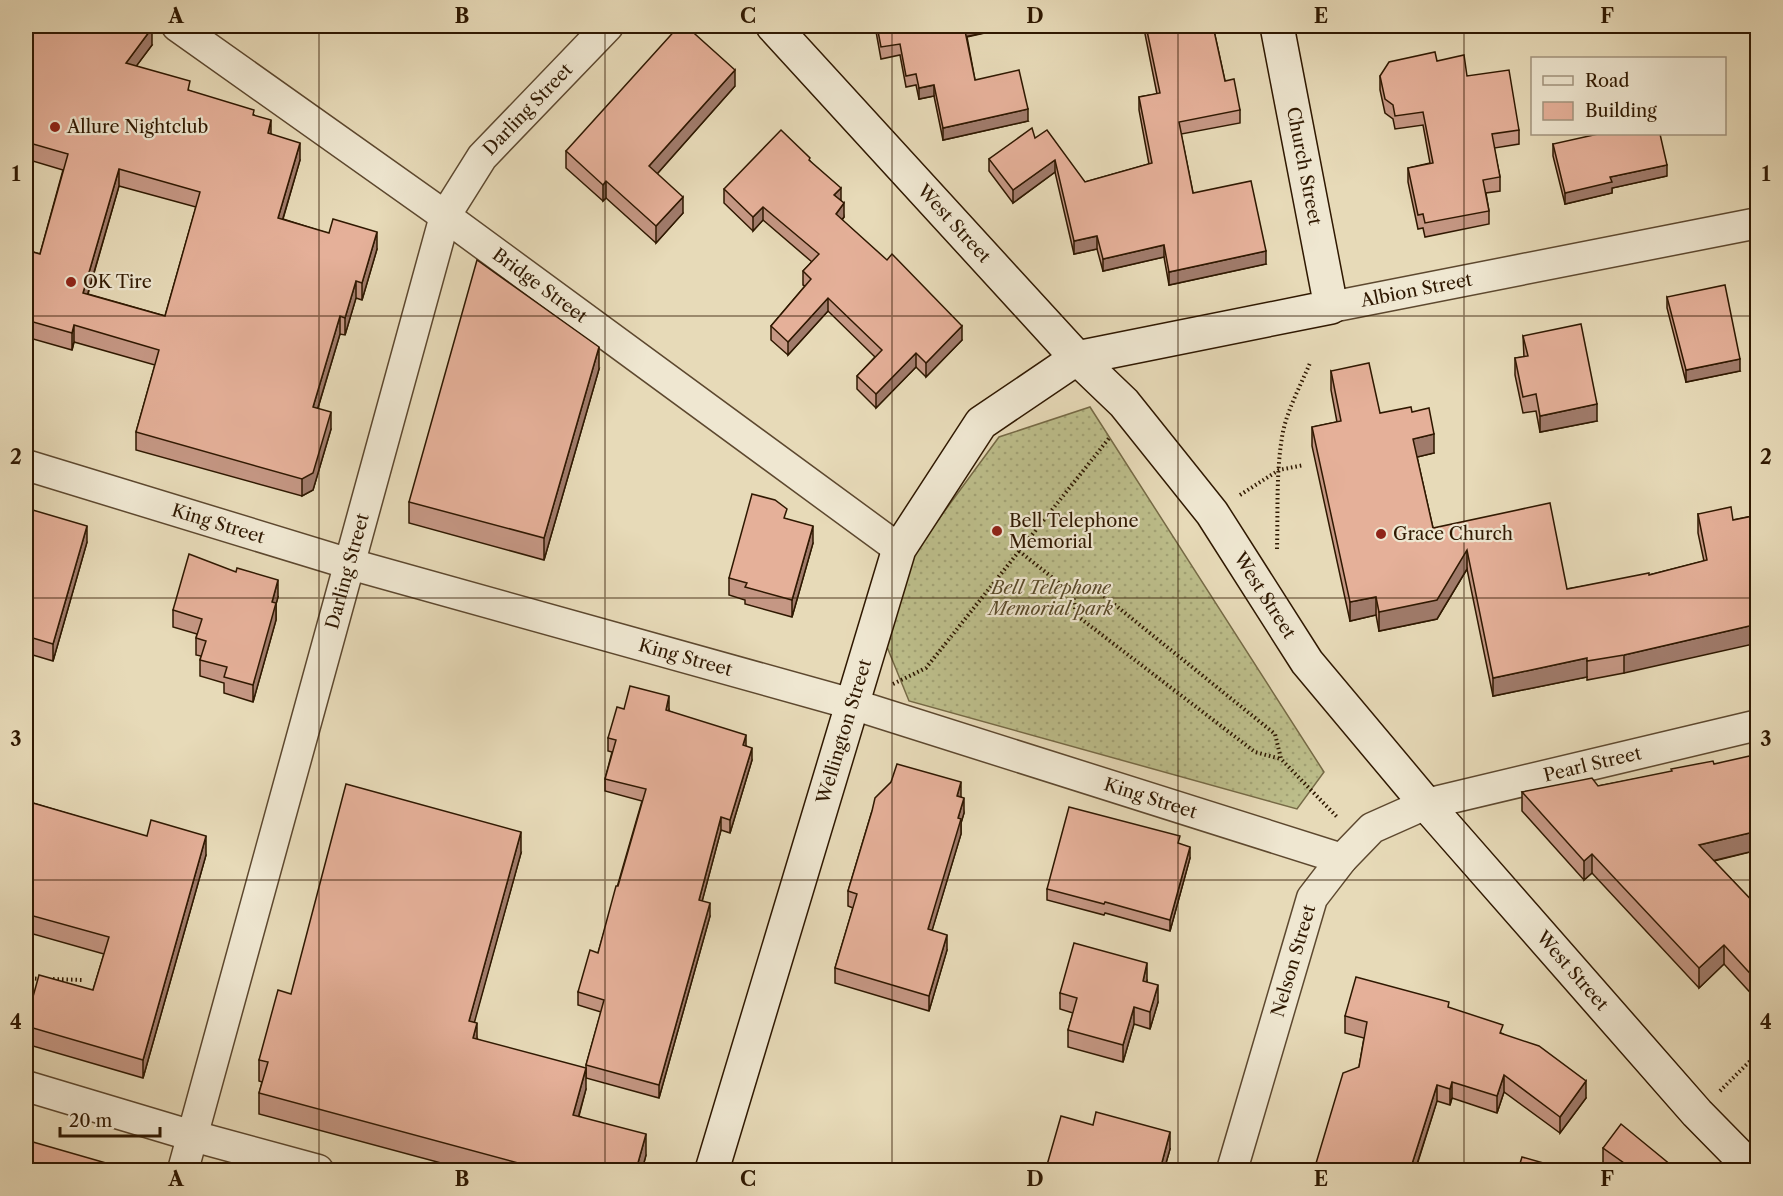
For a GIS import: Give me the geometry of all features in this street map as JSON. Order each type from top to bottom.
[{"type":"main road","name":"West Street","points":[[773,26],[1077,358],[1124,403],[1212,513],[1307,662],[1426,804],[1697,1113],[1753,1170]]},
{"type":"main road","name":"Church Street","points":[[1277,26],[1331,307]]},
{"type":"main road","name":"Albion Street","points":[[1077,358],[1331,307]]},
{"type":"main road","name":"Wellington Street","points":[[712,1170],[899,549],[981,423],[1077,358]]},
{"type":"street","name":"Bridge Street","points":[[177,26],[445,216],[899,549]]},
{"type":"street","name":"Darling Street","points":[[183,1170],[445,216],[482,157],[608,26]]},
{"type":"street","name":"Albion Street","points":[[1331,307],[1758,223]]},
{"type":"street","name":"King Street","points":[[26,465],[350,564],[852,704],[1351,850]]},
{"type":"street","name":"Pearl Street","points":[[1426,804],[1758,725]]},
{"type":"street","name":"Nelson Street","points":[[1232,1170],[1312,898],[1372,828],[1426,804]]},
{"type":"street","points":[[26,1086],[193,1136],[318,1170]]},
{"type":"path","points":[[1277,550],[1282,436],[1289,411],[1310,363]]},
{"type":"path","points":[[852,704],[926,668],[1110,436],[1124,403]]},
{"type":"path","points":[[1212,513],[1279,470],[1304,465]]},
{"type":"path","points":[[1019,551],[1073,594],[1076,615],[1255,752],[1281,759]]},
{"type":"path","points":[[1073,594],[1094,588],[1275,734],[1281,759],[1351,850]]},
{"type":"path","points":[[26,978],[82,980]]},
{"type":"path","points":[[1697,1113],[1758,1053]]},
{"type":"green space","name":"Bell Telephone Memorial park","points":[[1090,407],[1324,772],[1297,809],[909,701],[883,637],[916,550],[999,437]]},
{"type":"building","points":[[26,26],[149,26],[152,28],[126,63],[190,81],[188,90],[254,110],[253,115],[271,120],[268,133],[300,143],[278,218],[329,233],[333,219],[377,232],[362,283],[356,281],[345,318],[340,316],[313,407],[331,412],[313,473],[302,479],[136,432],[159,350],[74,325],[72,333],[26,320],[28,294],[26,293],[26,250],[40,254],[68,154],[26,142]],"holes":[[[119,169],[200,192],[165,316],[83,293]]]},
{"type":"building","points":[[679,26],[686,26],[735,70],[649,166],[683,197],[656,226],[606,181],[603,185],[566,151]]},
{"type":"building","points":[[877,26],[964,26],[975,80],[1019,70],[1028,109],[943,128],[934,85],[919,88],[916,74],[906,76],[900,44],[881,47]]},
{"type":"building","points":[[1146,26],[1213,26],[1225,81],[1234,79],[1240,110],[1179,122],[1193,193],[1251,181],[1266,251],[1169,272],[1164,245],[1103,259],[1097,236],[1074,241],[1055,160],[1013,190],[989,159],[1032,128],[1035,138],[1047,130],[1085,182],[1152,163],[1139,97],[1160,93]]},
{"type":"building","points":[[1435,52],[1437,61],[1464,55],[1467,76],[1509,70],[1519,130],[1492,134],[1500,177],[1483,180],[1489,211],[1425,223],[1423,214],[1418,215],[1408,168],[1433,163],[1423,112],[1395,116],[1393,105],[1385,99],[1380,76],[1389,62]]},
{"type":"building","points":[[781,130],[810,158],[809,160],[841,188],[834,195],[844,203],[836,214],[887,260],[892,254],[962,326],[926,363],[916,353],[876,394],[857,376],[882,350],[828,298],[788,342],[771,326],[811,279],[803,271],[819,254],[763,207],[753,217],[724,189]]},
{"type":"building","points":[[1594,135],[1660,135],[1667,165],[1610,177],[1612,182],[1565,193],[1553,144]]},
{"type":"building","points":[[477,260],[599,347],[544,538],[409,502]]},
{"type":"building","points":[[1725,285],[1740,359],[1686,370],[1667,297]]},
{"type":"building","points":[[1581,324],[1597,404],[1540,416],[1536,394],[1523,397],[1515,358],[1528,356],[1523,336]]},
{"type":"building","points":[[1369,363],[1380,413],[1411,407],[1412,412],[1429,408],[1434,434],[1413,439],[1433,528],[1550,503],[1567,589],[1649,573],[1649,575],[1707,560],[1698,514],[1731,507],[1733,520],[1758,515],[1758,624],[1624,655],[1587,661],[1587,658],[1493,678],[1467,550],[1437,600],[1379,612],[1376,597],[1350,602],[1312,427],[1341,421],[1331,371]]},
{"type":"building","points":[[752,494],[775,500],[787,509],[784,518],[813,526],[792,600],[745,587],[747,583],[729,578]]},
{"type":"building","points":[[26,508],[87,526],[53,644],[26,636]]},
{"type":"building","points":[[189,554],[236,572],[237,568],[278,580],[272,602],[276,603],[253,685],[224,677],[227,667],[200,660],[206,641],[196,638],[202,619],[173,610]]},
{"type":"building","points":[[630,686],[669,696],[666,710],[746,735],[743,745],[752,748],[730,820],[721,817],[699,900],[710,903],[659,1085],[586,1065],[604,1000],[578,992],[590,950],[598,953],[646,789],[605,779],[616,740],[608,738],[617,707],[624,709]]},
{"type":"building","points":[[26,717],[30,719],[26,737]]},
{"type":"building","points":[[1754,755],[1754,757],[1758,756],[1758,831],[1699,845],[1758,907],[1758,982],[1724,945],[1699,968],[1592,854],[1584,861],[1522,792],[1592,778],[1598,786],[1672,771],[1671,769],[1713,761],[1714,764]]},
{"type":"building","points":[[897,764],[961,782],[957,796],[964,798],[958,818],[961,819],[928,929],[947,935],[929,996],[835,968],[857,894],[848,891],[875,798],[891,782]]},
{"type":"building","points":[[346,784],[521,832],[469,1021],[477,1023],[473,1038],[586,1068],[573,1115],[646,1134],[636,1170],[544,1170],[259,1093],[268,1062],[259,1060],[278,990],[291,994]]},
{"type":"building","points":[[26,801],[147,836],[151,820],[206,836],[143,1060],[26,1026],[39,975],[93,990],[109,937],[26,914]]},
{"type":"building","points":[[1069,807],[1180,836],[1178,843],[1190,847],[1170,920],[1047,889]]},
{"type":"building","points":[[1074,943],[1147,963],[1143,981],[1158,985],[1150,1012],[1134,1007],[1123,1045],[1068,1030],[1077,998],[1060,993]]},
{"type":"building","points":[[1356,977],[1449,1002],[1448,1007],[1503,1025],[1500,1033],[1539,1046],[1586,1081],[1560,1117],[1504,1075],[1497,1096],[1452,1082],[1450,1089],[1437,1085],[1412,1164],[1421,1166],[1420,1170],[1314,1170],[1343,1073],[1359,1067],[1367,1022],[1345,1016]]},
{"type":"building","points":[[1096,1112],[1170,1132],[1160,1170],[1067,1170],[1047,1165],[1061,1116],[1093,1125]]},
{"type":"building","points":[[1621,1124],[1677,1170],[1634,1170],[1603,1148]]},
{"type":"building","points":[[26,1140],[106,1163],[103,1170],[26,1170]]},
{"type":"building","points":[[1522,1157],[1568,1170],[1518,1170]]},
{"type":"place","name":"Allure Nightclub","points":[[55,127]]},
{"type":"place","name":"OK Tire","points":[[71,282]]},
{"type":"place","name":"Bell Telephone Memorial","points":[[997,531]]},
{"type":"place","name":"Grace Church","points":[[1381,534]]}]
